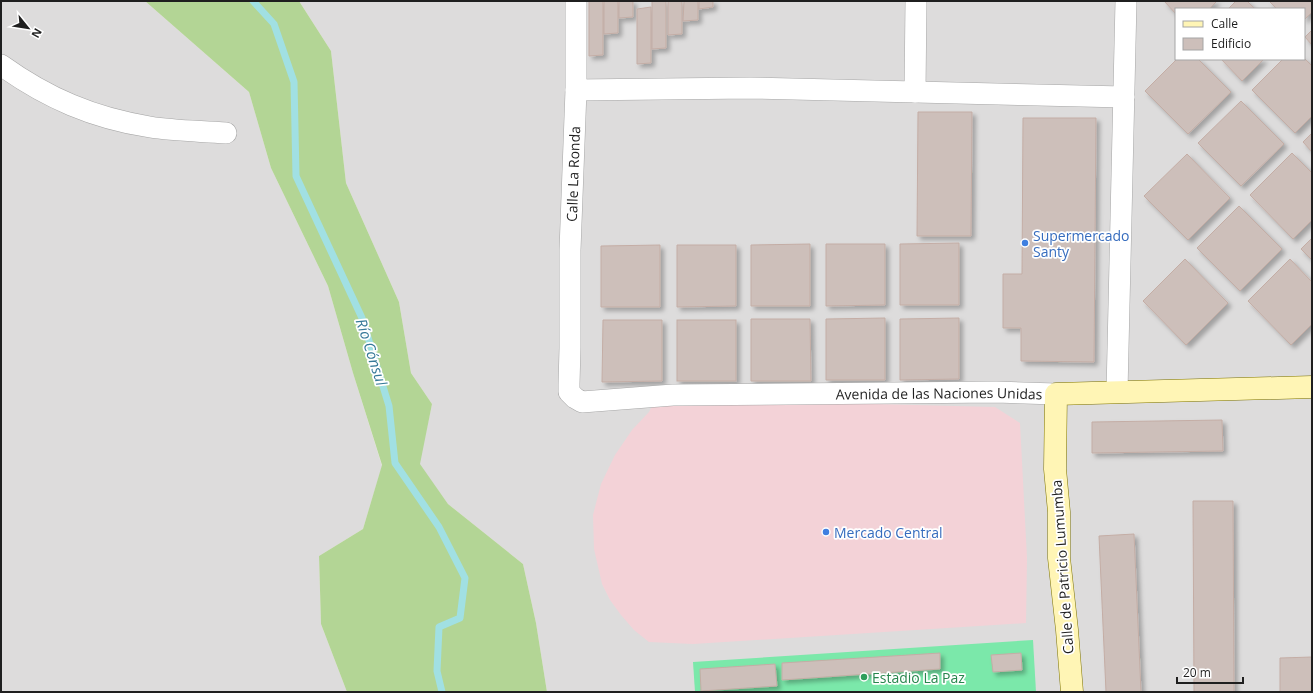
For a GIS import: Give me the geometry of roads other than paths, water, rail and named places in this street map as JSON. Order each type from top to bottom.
[{"type":"street","name":"Calle La Ronda","points":[[569,392],[570,250],[576,90],[576,1]]},
{"type":"street","points":[[915,92],[916,1]]},
{"type":"street","points":[[1117,392],[1126,1]]},
{"type":"street","points":[[1,65],[58,100],[90,112],[120,121],[151,127],[226,133]]},
{"type":"street","points":[[576,90],[750,88],[1124,97]]},
{"type":"street","name":"Avenida de las Naciones Unidas","points":[[569,392],[582,402],[673,395],[996,392],[1056,394],[1312,387]]},
{"type":"street","name":"Calle de Patricio Lumumba","points":[[1056,394],[1055,469],[1059,512],[1059,558],[1072,692]]},
{"type":"waterway","name":"Río Cónsul","points":[[253,1],[274,24],[294,82],[296,176],[362,318],[389,406],[395,463],[439,527],[465,578],[460,618],[439,627],[437,671],[442,692]]},
{"type":"place","name":"Supermercado Santy","points":[[1025,243]]},
{"type":"place","name":"Mercado Central","points":[[826,532]]},
{"type":"place","name":"Estadio La Paz","points":[[864,677]]}]
